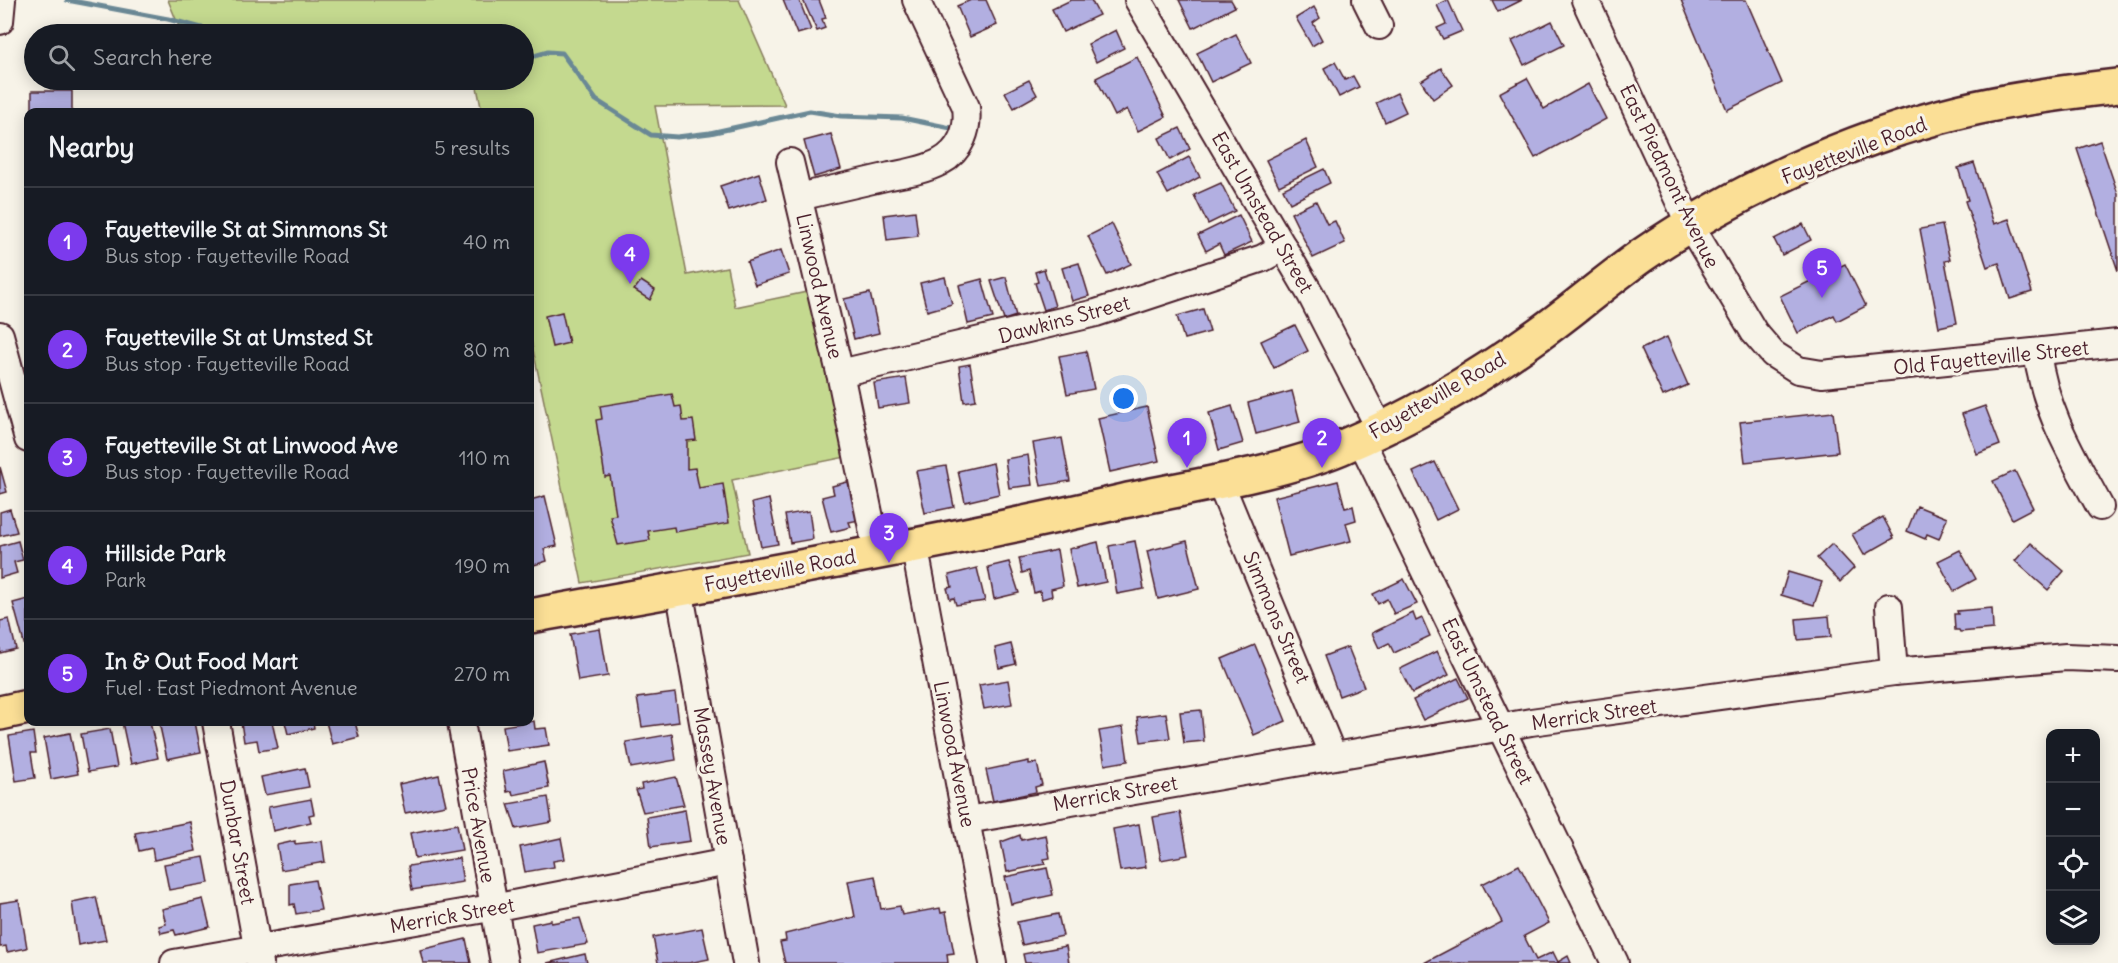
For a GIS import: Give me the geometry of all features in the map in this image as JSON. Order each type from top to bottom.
[{"type":"main road","name":"Fayetteville Road","points":[[534,615],[1043,520],[1312,457],[1370,434],[1495,364],[1640,257],[1690,225],[1785,175],[1898,130],[1977,107],[2118,86]]},
{"type":"main road","points":[[0,712],[24,708]]},
{"type":"street","points":[[0,21],[2,0]]},
{"type":"street","points":[[799,197],[940,162],[953,152],[962,138],[968,121],[966,107],[915,0]]},
{"type":"street","name":"East Umstead Street","points":[[1138,0],[1336,340],[1370,434],[1501,727],[1615,963]]},
{"type":"street","points":[[1366,0],[1379,26]]},
{"type":"street","name":"East Piedmont Avenue","points":[[1585,0],[1690,225],[1749,324],[1773,354],[1798,370],[1822,374],[1865,371]]},
{"type":"street","name":"Linwood Avenue","points":[[790,162],[840,373],[877,552]]},
{"type":"street","name":"Dawkins Street","points":[[840,373],[1096,313],[1263,258],[1283,247]]},
{"type":"street","points":[[0,335],[24,424]]},
{"type":"street","name":"Old Fayetteville Street","points":[[1865,371],[2118,343]]},
{"type":"street","points":[[2037,352],[2046,400],[2055,422],[2100,507]]},
{"type":"street","name":"Simmons Street","points":[[1219,480],[1333,756]]},
{"type":"street","name":"Linwood Avenue","points":[[914,544],[993,963]]},
{"type":"street","name":"Massey Avenue","points":[[679,588],[746,963]]},
{"type":"street","points":[[1889,607],[1894,672]]},
{"type":"street","name":"Merrick Street","points":[[967,820],[1501,727],[1894,672],[2066,657],[2118,659]]},
{"type":"street","name":"Dunbar Street","points":[[217,726],[259,956]]},
{"type":"street","name":"Price Avenue","points":[[462,726],[504,963]]},
{"type":"street","name":"Merrick Street","points":[[174,963],[259,956],[494,907],[728,862]]},
{"type":"green space","points":[[168,0],[739,0],[785,105],[655,106],[687,275],[727,267],[735,307],[807,292],[846,457],[732,480],[748,553],[582,583],[534,354],[534,108],[481,108],[478,90],[534,90],[534,24],[178,24]]},
{"type":"building","points":[[783,0],[799,0],[811,30],[797,34]]},
{"type":"building","points":[[803,0],[819,0],[826,18],[822,19],[825,28],[817,31]]},
{"type":"building","points":[[971,0],[986,0],[997,25],[970,37],[957,6]]},
{"type":"building","points":[[1071,0],[1091,0],[1099,15],[1063,32],[1052,9]]},
{"type":"building","points":[[1179,0],[1231,0],[1235,7],[1193,28]]},
{"type":"building","points":[[1448,0],[1462,31],[1443,39],[1437,28],[1446,24],[1437,5]]},
{"type":"building","points":[[1492,0],[1522,0],[1498,12]]},
{"type":"building","points":[[1681,0],[1746,0],[1782,83],[1727,110]]},
{"type":"building","points":[[1314,7],[1320,18],[1313,23],[1322,40],[1312,46],[1296,18]]},
{"type":"building","points":[[1552,21],[1564,45],[1524,65],[1512,41]]},
{"type":"building","points":[[1116,30],[1124,48],[1096,62],[1088,44]]},
{"type":"building","points":[[1236,34],[1251,63],[1211,82],[1197,53]]},
{"type":"building","points":[[1137,57],[1166,117],[1138,131],[1127,109],[1115,116],[1096,78]]},
{"type":"building","points":[[1335,62],[1345,80],[1353,76],[1359,87],[1339,97],[1324,68]]},
{"type":"building","points":[[1441,68],[1453,85],[1433,99],[1421,81]]},
{"type":"building","points":[[1527,78],[1544,109],[1588,84],[1606,119],[1535,158],[1499,93]]},
{"type":"building","points":[[1029,80],[1037,95],[1014,108],[1005,92]]},
{"type":"building","points":[[32,91],[72,91],[72,108],[32,108]]},
{"type":"building","points":[[1397,93],[1406,112],[1385,122],[1376,103]]},
{"type":"building","points":[[1180,128],[1190,149],[1170,160],[1159,138]]},
{"type":"building","points":[[831,134],[841,169],[814,177],[804,141]]},
{"type":"building","points":[[1306,140],[1318,167],[1279,186],[1266,160]]},
{"type":"building","points":[[2100,141],[2118,194],[2118,271],[2077,149]]},
{"type":"building","points":[[1189,157],[1200,177],[1168,194],[1157,174]]},
{"type":"building","points":[[1974,163],[1994,224],[2009,219],[2032,292],[2010,299],[1999,263],[1987,267],[1965,201],[1968,200],[1958,168]]},
{"type":"building","points":[[1324,169],[1330,183],[1290,203],[1283,189]]},
{"type":"building","points":[[759,173],[767,199],[729,211],[720,186]]},
{"type":"building","points":[[1221,183],[1235,211],[1208,224],[1194,195]]},
{"type":"building","points":[[1316,201],[1327,224],[1335,221],[1345,243],[1313,258],[1291,213]]},
{"type":"building","points":[[915,211],[918,236],[887,240],[884,215]]},
{"type":"building","points":[[1239,215],[1252,242],[1224,255],[1219,244],[1206,251],[1198,235]]},
{"type":"building","points":[[1112,224],[1131,264],[1107,275],[1088,236]]},
{"type":"building","points":[[1803,224],[1811,240],[1782,255],[1774,239]]},
{"type":"building","points":[[1942,225],[1950,260],[1945,261],[1957,323],[1939,327],[1920,229]]},
{"type":"building","points":[[781,250],[789,274],[755,285],[747,262]]},
{"type":"building","points":[[1079,263],[1089,296],[1072,301],[1062,268]]},
{"type":"building","points":[[1845,264],[1866,306],[1837,321],[1834,315],[1798,333],[1780,296]]},
{"type":"building","points":[[1044,269],[1055,306],[1044,310],[1035,283],[1038,282],[1035,272]]},
{"type":"building","points":[[945,277],[952,304],[927,311],[920,283]]},
{"type":"building","points":[[1006,277],[1016,316],[1004,320],[991,281]]},
{"type":"building","points":[[982,279],[993,318],[968,324],[959,285]]},
{"type":"building","points":[[641,281],[655,290],[650,300],[634,290]]},
{"type":"building","points":[[870,293],[879,333],[854,339],[844,299]]},
{"type":"building","points":[[1203,309],[1210,332],[1184,339],[1177,316]]},
{"type":"building","points":[[562,312],[569,343],[552,347],[545,316]]},
{"type":"building","points":[[1295,325],[1308,351],[1274,368],[1261,341]]},
{"type":"building","points":[[1667,337],[1688,385],[1663,396],[1641,349]]},
{"type":"building","points":[[1086,351],[1094,389],[1067,394],[1059,356]]},
{"type":"building","points":[[970,364],[976,400],[964,402],[959,366]]},
{"type":"building","points":[[906,378],[910,403],[878,408],[874,383]]},
{"type":"building","points":[[1292,391],[1300,422],[1256,434],[1248,403]]},
{"type":"building","points":[[672,394],[675,407],[681,406],[683,421],[693,420],[696,440],[687,441],[687,469],[695,468],[699,488],[723,484],[729,523],[675,532],[674,527],[648,531],[650,540],[618,545],[610,516],[616,515],[610,476],[605,477],[596,420],[602,419],[600,406]]},
{"type":"building","points":[[1232,406],[1243,443],[1219,450],[1209,413]]},
{"type":"building","points":[[1985,406],[2000,445],[1977,454],[1962,414]]},
{"type":"building","points":[[1147,407],[1159,461],[1110,472],[1098,418]]},
{"type":"building","points":[[1833,412],[1838,452],[1745,462],[1740,422]]},
{"type":"building","points":[[1062,438],[1070,481],[1041,486],[1033,443]]},
{"type":"building","points":[[1028,455],[1032,485],[1009,488],[1005,459]]},
{"type":"building","points":[[1435,462],[1458,509],[1436,520],[1413,472]]},
{"type":"building","points":[[993,463],[999,494],[965,502],[958,471]]},
{"type":"building","points":[[946,466],[954,507],[925,513],[916,471]]},
{"type":"building","points":[[0,467],[7,492],[0,494]]},
{"type":"building","points":[[2015,471],[2033,508],[2012,519],[1993,481]]},
{"type":"building","points":[[851,481],[859,520],[849,522],[851,527],[831,532],[822,497],[834,494],[832,486]]},
{"type":"building","points":[[1338,481],[1345,508],[1353,506],[1356,520],[1346,523],[1351,541],[1289,556],[1274,497]]},
{"type":"building","points":[[545,496],[557,546],[544,549],[547,561],[534,565],[534,499]]},
{"type":"building","points":[[769,499],[778,544],[761,547],[752,503]]},
{"type":"building","points":[[1917,506],[1947,518],[1939,539],[1927,534],[1925,539],[1907,531]]},
{"type":"building","points":[[10,509],[17,532],[0,536],[0,512]]},
{"type":"building","points":[[809,511],[813,539],[790,543],[785,515]]},
{"type":"building","points":[[1883,517],[1894,538],[1864,555],[1852,534]]},
{"type":"building","points":[[18,541],[23,560],[14,562],[17,573],[0,578],[0,546]]},
{"type":"building","points":[[1135,541],[1144,589],[1117,594],[1109,546]]},
{"type":"building","points":[[1187,541],[1199,589],[1158,599],[1147,551]]},
{"type":"building","points":[[1098,542],[1106,582],[1077,588],[1069,549]]},
{"type":"building","points":[[2031,543],[2064,571],[2048,590],[2015,561]]},
{"type":"building","points":[[1832,544],[1854,568],[1840,582],[1817,558]]},
{"type":"building","points":[[1057,550],[1063,586],[1051,589],[1052,596],[1042,599],[1040,591],[1034,593],[1029,571],[1022,573],[1019,558]]},
{"type":"building","points":[[1960,550],[1976,579],[1954,591],[1938,561]]},
{"type":"building","points":[[1009,562],[1019,593],[994,599],[988,567]]},
{"type":"building","points":[[977,568],[985,601],[956,605],[954,598],[950,599],[947,588],[952,587],[949,575]]},
{"type":"building","points":[[1788,572],[1822,582],[1814,605],[1781,595]]},
{"type":"building","points":[[1404,579],[1417,604],[1394,614],[1387,599],[1378,604],[1373,594]]},
{"type":"building","points":[[24,600],[24,643],[13,603]]},
{"type":"building","points":[[1992,608],[1993,629],[1960,632],[1955,630],[1954,614],[1958,614],[1957,611]]},
{"type":"building","points":[[1413,613],[1416,621],[1422,618],[1430,636],[1394,653],[1389,643],[1379,648],[1372,633]]},
{"type":"building","points":[[1829,616],[1831,637],[1798,640],[1796,619]]},
{"type":"building","points":[[9,619],[16,649],[0,653],[0,621]]},
{"type":"building","points":[[600,629],[608,676],[578,681],[570,634]]},
{"type":"building","points":[[1011,644],[1016,664],[999,668],[995,648]]},
{"type":"building","points":[[1255,645],[1286,721],[1254,735],[1222,659]]},
{"type":"building","points":[[1348,647],[1364,687],[1339,696],[1324,656]]},
{"type":"building","points":[[1437,651],[1449,675],[1412,693],[1400,669]]},
{"type":"building","points":[[1458,678],[1468,698],[1423,720],[1413,700]]},
{"type":"building","points":[[1008,680],[1012,704],[984,709],[979,685]]},
{"type":"building","points":[[675,693],[679,722],[642,727],[637,698]]},
{"type":"building","points":[[1201,710],[1204,741],[1184,743],[1180,712]]},
{"type":"building","points":[[1166,713],[1170,738],[1141,742],[1137,717]]},
{"type":"building","points":[[534,721],[535,729],[546,728],[549,745],[507,751],[503,726],[534,726]]},
{"type":"building","points":[[123,726],[151,726],[158,758],[131,764]]},
{"type":"building","points":[[160,726],[196,726],[201,752],[167,759]]},
{"type":"building","points":[[242,726],[273,726],[278,748],[259,751],[257,740],[244,742]]},
{"type":"building","points":[[286,726],[314,726],[314,728],[288,734]]},
{"type":"building","points":[[327,726],[356,726],[359,737],[332,744]]},
{"type":"building","points":[[1123,727],[1128,761],[1105,765],[1099,731]]},
{"type":"building","points":[[110,729],[117,767],[88,772],[81,734]]},
{"type":"building","points":[[33,732],[36,753],[31,753],[35,778],[16,781],[9,736]]},
{"type":"building","points":[[70,733],[78,774],[51,779],[44,738]]},
{"type":"building","points":[[672,734],[676,760],[631,768],[626,742]]},
{"type":"building","points":[[1029,761],[1029,764],[1037,763],[1042,785],[1035,787],[1036,792],[993,801],[986,770]]},
{"type":"building","points":[[544,762],[549,788],[513,795],[512,791],[507,792],[503,771]]},
{"type":"building","points":[[305,768],[309,787],[265,795],[261,777]]},
{"type":"building","points":[[439,775],[446,805],[405,813],[399,784]]},
{"type":"building","points":[[676,777],[684,805],[643,812],[636,790],[642,789],[641,784]]},
{"type":"building","points":[[548,797],[552,822],[516,829],[508,804]]},
{"type":"building","points":[[311,799],[314,814],[309,815],[311,822],[273,831],[268,807]]},
{"type":"building","points":[[685,810],[690,841],[651,847],[647,817]]},
{"type":"building","points":[[1180,812],[1188,855],[1161,860],[1153,817]]},
{"type":"building","points":[[190,822],[196,851],[154,860],[152,848],[139,851],[135,833]]},
{"type":"building","points":[[457,824],[462,850],[415,858],[410,833]]},
{"type":"building","points":[[1139,824],[1146,867],[1120,871],[1113,829]]},
{"type":"building","points":[[1020,835],[1021,840],[1046,835],[1050,858],[1044,859],[1045,864],[1007,872],[1001,842]]},
{"type":"building","points":[[561,838],[565,859],[553,861],[554,867],[525,872],[520,847]]},
{"type":"building","points":[[295,841],[295,844],[322,841],[325,862],[281,870],[277,845]]},
{"type":"building","points":[[204,857],[209,883],[169,890],[164,864]]},
{"type":"building","points":[[459,858],[463,882],[412,890],[408,866]]},
{"type":"building","points":[[1519,865],[1549,923],[1524,936],[1536,960],[1553,952],[1558,962],[1568,956],[1571,963],[1424,963],[1502,922],[1482,884]]},
{"type":"building","points":[[1047,868],[1053,895],[1011,904],[1005,877]]},
{"type":"building","points":[[875,876],[881,909],[900,906],[902,915],[940,908],[941,913],[946,912],[954,953],[947,954],[948,963],[785,963],[780,942],[786,941],[785,934],[855,917],[848,881]]},
{"type":"building","points":[[315,880],[321,910],[296,914],[294,904],[290,905],[290,884]]},
{"type":"building","points":[[96,897],[106,940],[78,945],[72,902]]},
{"type":"building","points":[[203,899],[210,927],[176,935],[174,930],[161,933],[159,926],[166,924],[162,909]]},
{"type":"building","points":[[19,900],[27,948],[7,952],[6,946],[0,947],[0,903]]},
{"type":"building","points":[[1058,914],[1063,936],[1022,945],[1017,922]]},
{"type":"building","points":[[580,918],[588,944],[537,953],[532,924]]},
{"type":"building","points":[[702,928],[709,959],[689,963],[658,963],[653,937]]},
{"type":"building","points":[[466,939],[471,963],[423,963],[420,950]]},
{"type":"building","points":[[1066,946],[1069,963],[1025,963],[1023,954]]},
{"type":"building","points":[[585,954],[587,963],[547,963]]},
{"type":"waterway","points":[[67,0],[187,24]]},
{"type":"waterway","points":[[534,56],[548,52],[562,53],[596,100],[651,135],[677,137],[710,133],[810,111],[841,116],[902,118],[951,128]]},
{"type":"place","name":"Hillside Park","points":[[630,284]]},
{"type":"place","name":"In & Out Food Mart","points":[[1822,298]]},
{"type":"place","name":"Fayetteville St at Simmons St","points":[[1187,468]]},
{"type":"place","name":"Fayetteville St at Umsted St","points":[[1322,468]]},
{"type":"place","name":"Fayetteville St at Linwood Ave","points":[[889,563]]}]
